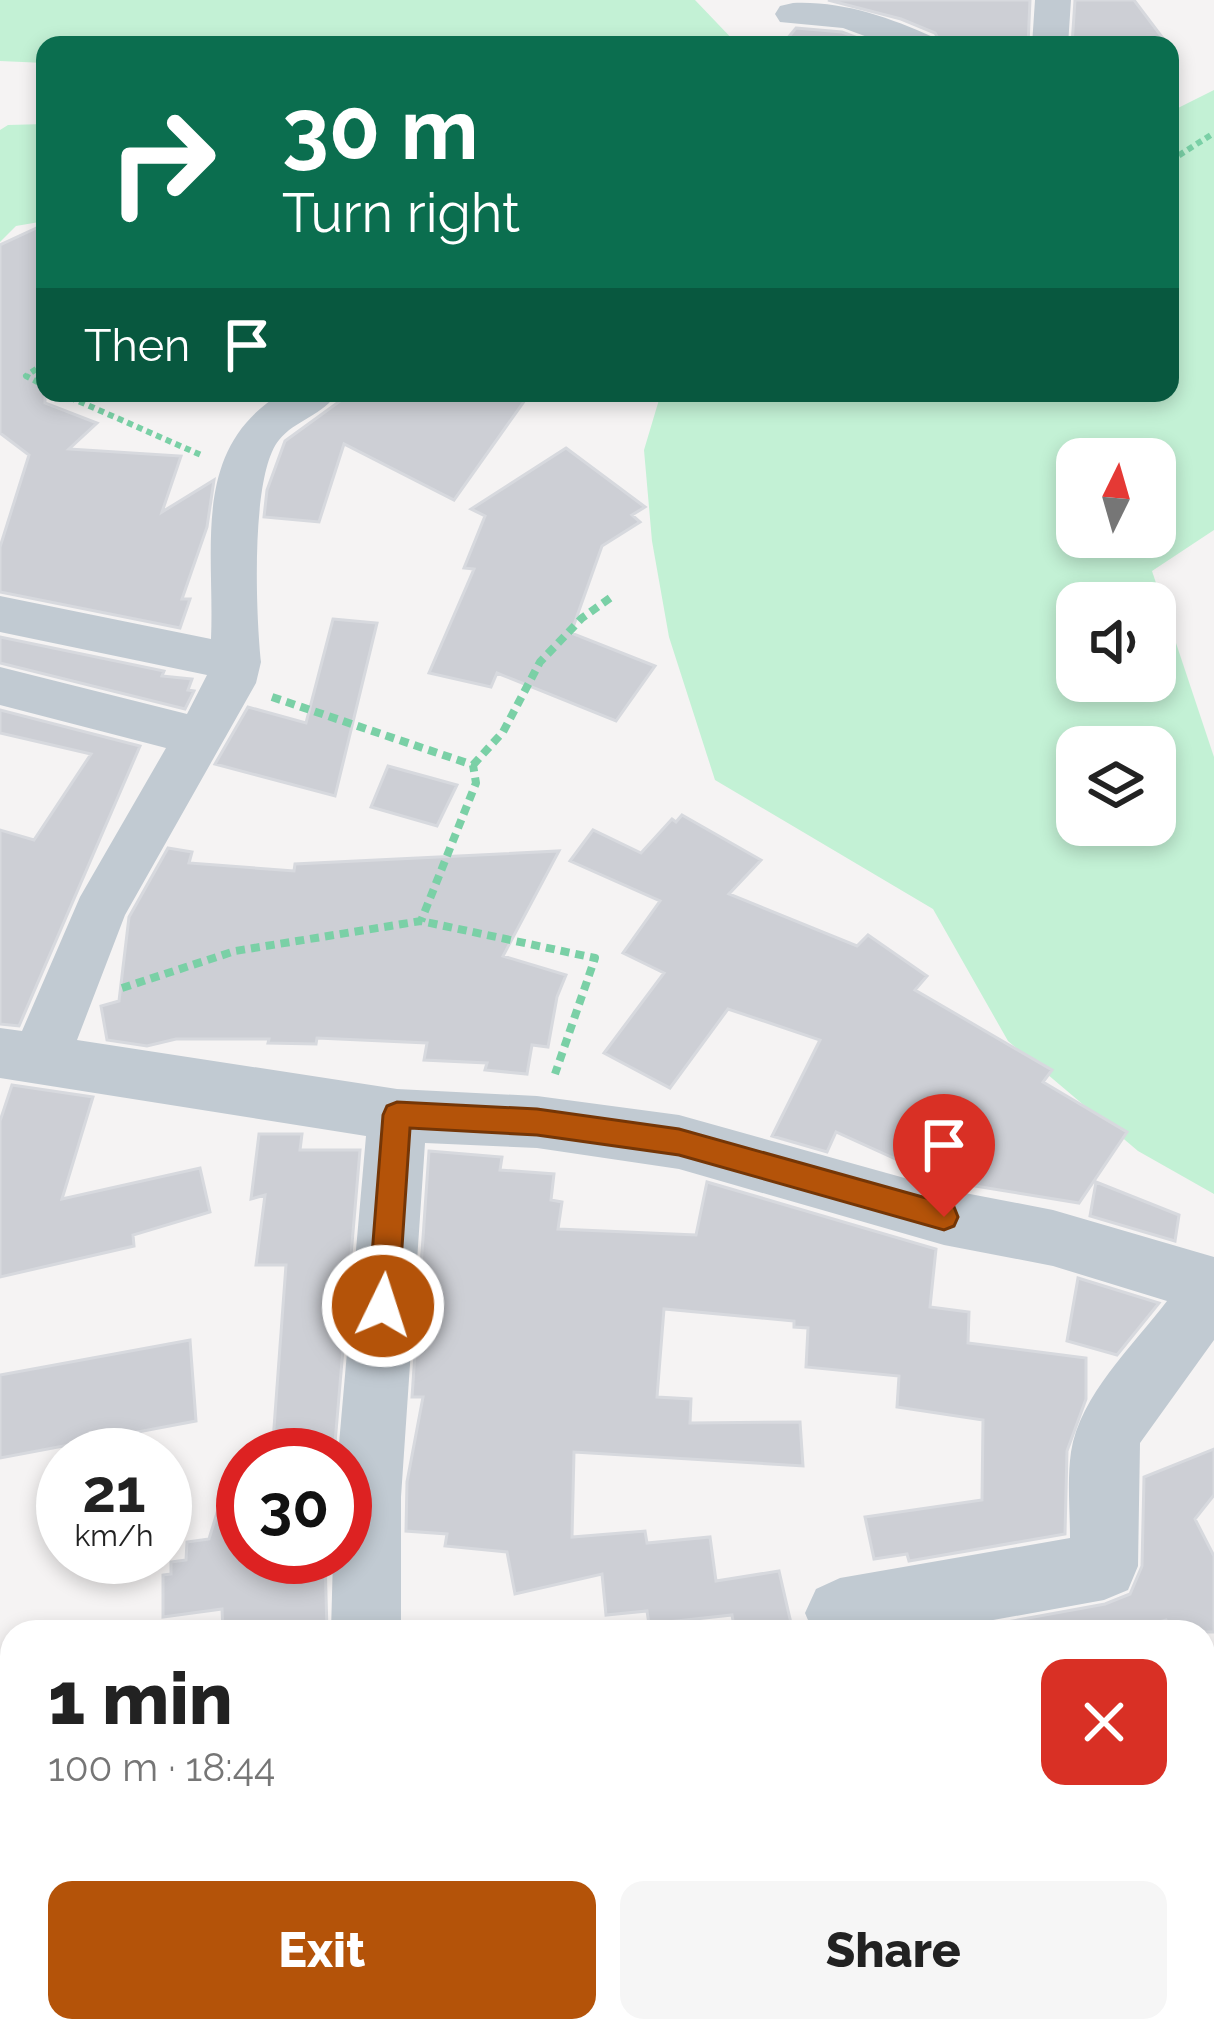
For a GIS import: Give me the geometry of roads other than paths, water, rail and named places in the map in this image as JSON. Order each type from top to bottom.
[{"type":"street","points":[[1051,36],[1053,0]]},
{"type":"street","points":[[793,14],[815,12],[865,21],[899,36]]},
{"type":"street","points":[[302,402],[263,428],[242,470],[233,672],[20,1046],[397,1115],[537,1122],[679,1142],[944,1217],[1052,1238],[1214,1288],[1109,1429],[1104,1454],[1104,1566],[841,1613]]},
{"type":"street","points":[[0,614],[233,672]]},
{"type":"street","points":[[0,686],[200,737]]},
{"type":"street","points":[[367,1620],[368,1497],[397,1115]]}]
